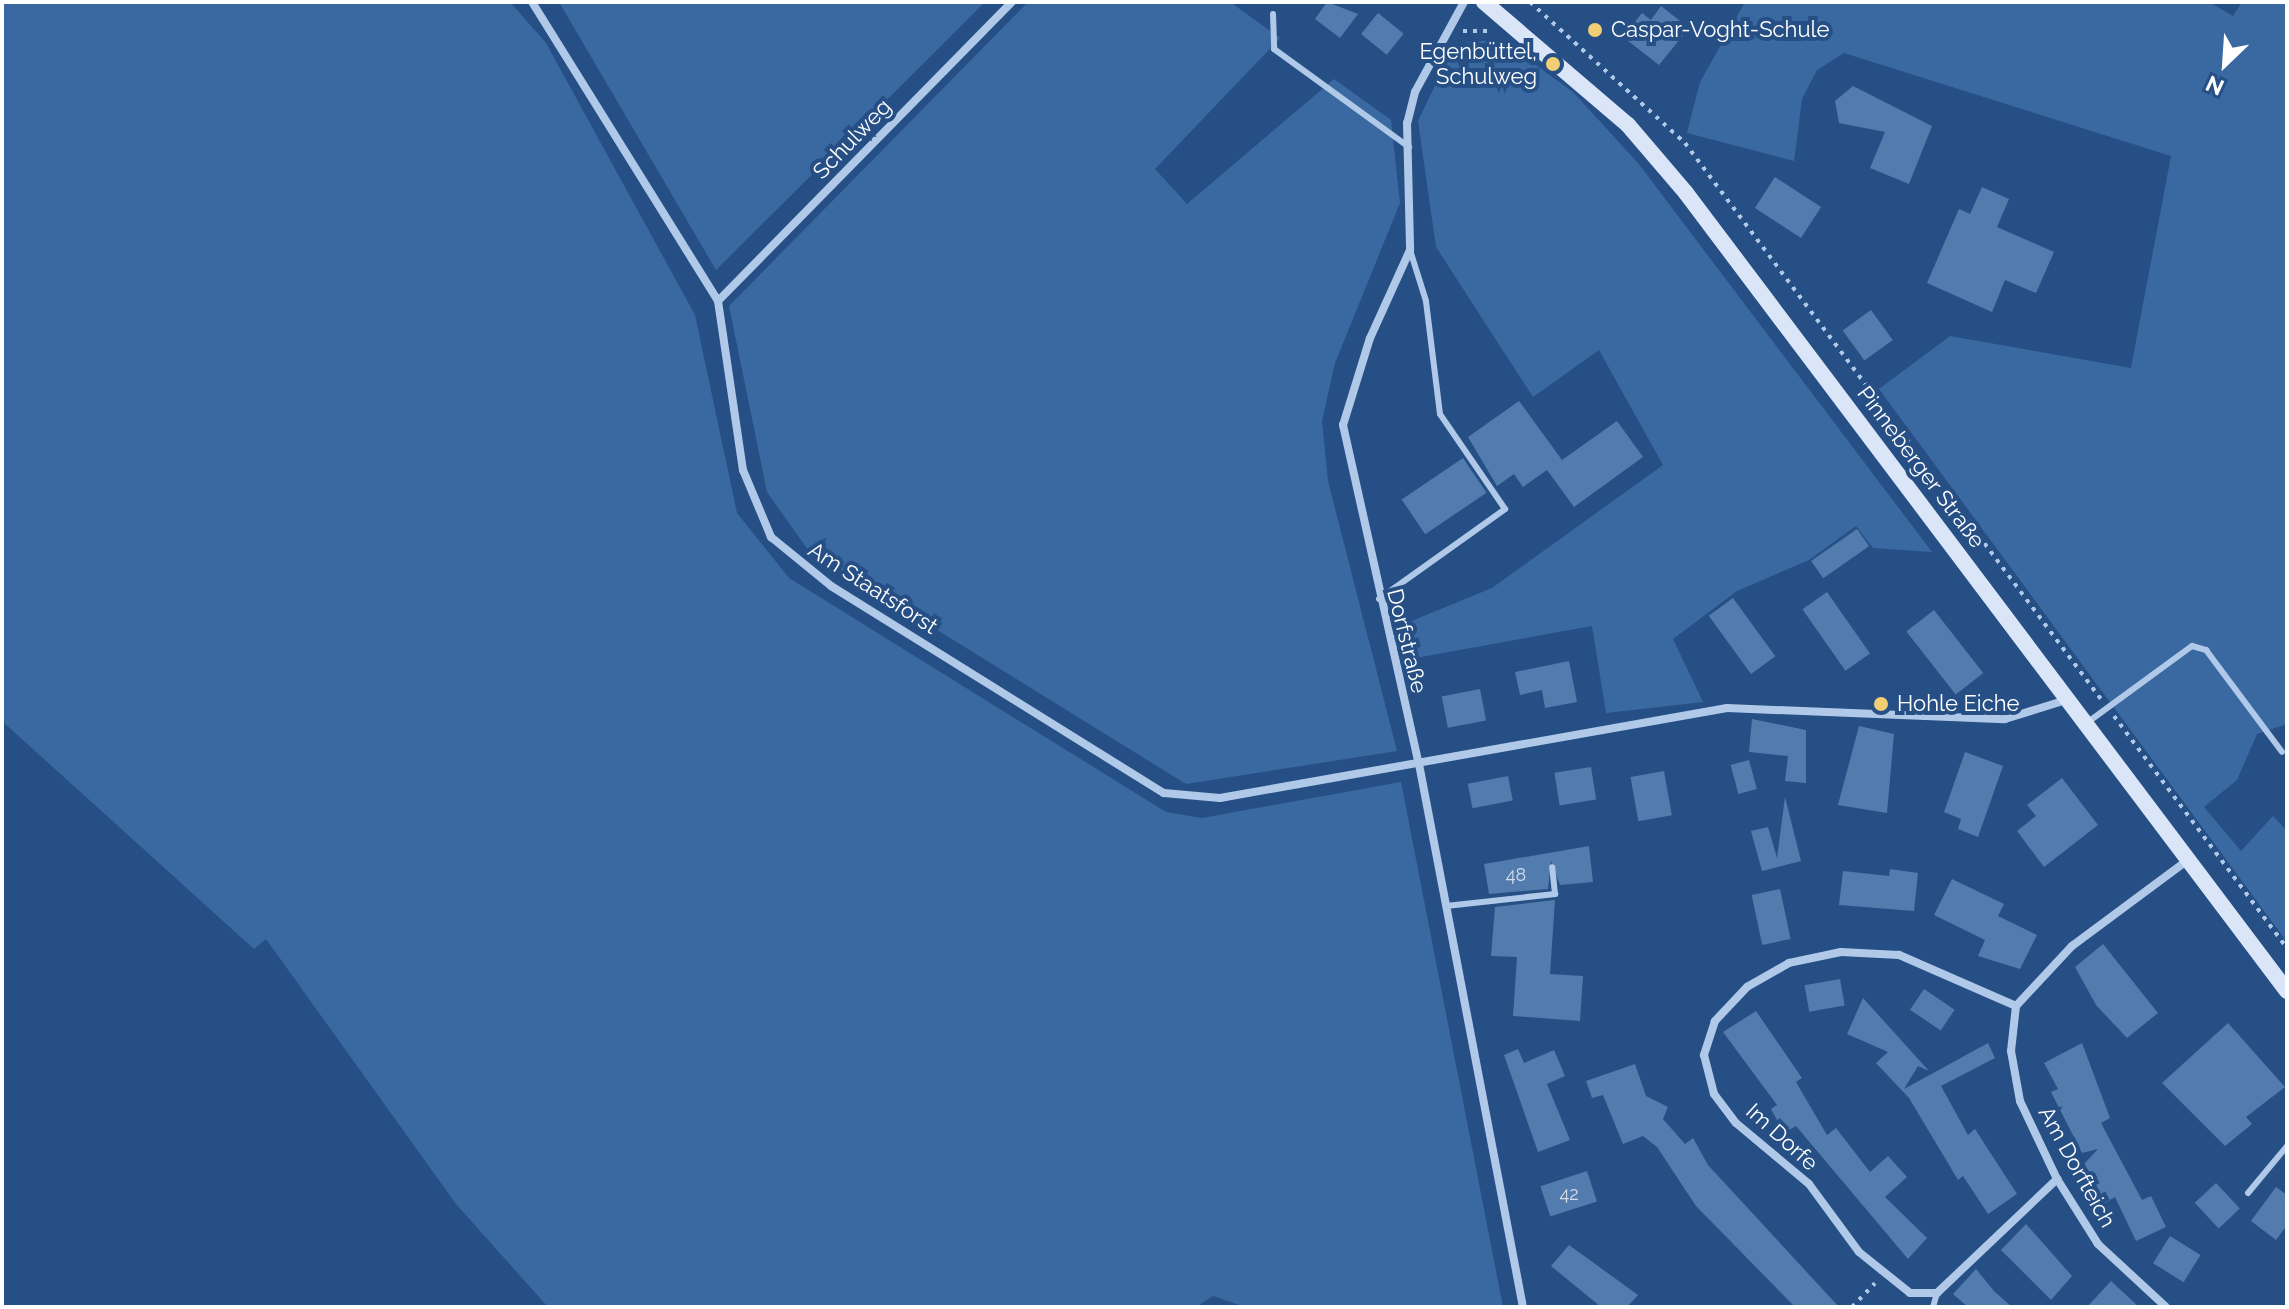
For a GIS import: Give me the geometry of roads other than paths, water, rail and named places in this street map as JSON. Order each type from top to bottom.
[{"type":"main road","name":"Pinneberger Straße","points":[[1484,2],[1628,125],[1686,193],[2287,991]]},
{"type":"street","name":"Am Staatsforst","points":[[532,2],[718,301],[755,508],[771,537],[821,579],[1164,793],[1220,798],[1419,764]]},
{"type":"street","name":"Schulweg","points":[[718,301],[1012,2]]},
{"type":"street","name":"Dorfstraße","points":[[1464,2],[1415,92],[1409,147],[1410,250],[1370,338],[1343,425],[1379,599],[1419,764],[1522,1307]]},
{"type":"street","points":[[1419,764],[1727,708],[2005,719],[2066,700]]},
{"type":"street","points":[[2016,1006],[2072,946],[2189,859]]},
{"type":"street","name":"Im Dorfe","points":[[1937,1293],[1910,1293],[1882,1275],[1809,1184],[1714,1094],[1704,1055],[1715,1021],[1747,987],[1789,963],[1841,952],[1899,955],[2016,1006]]},
{"type":"street","name":"Am Dorfteich","points":[[2016,1006],[2011,1051],[2020,1101],[2057,1179],[2098,1244],[2166,1307]]},
{"type":"street","points":[[1937,1293],[2057,1179]]},
{"type":"lane","points":[[1273,14],[1274,49],[1409,147]]},
{"type":"lane","points":[[1379,599],[1505,509],[1440,414],[1426,301],[1410,250]]},
{"type":"lane","points":[[2085,724],[2192,646],[2206,650],[2282,752]]},
{"type":"lane","points":[[1446,906],[1555,894],[1552,867]]},
{"type":"lane","points":[[2248,1193],[2287,1146]]},
{"type":"lane","points":[[1933,1307],[1937,1293]]},
{"type":"place","name":"Caspar-Voght-Schule","points":[[1595,30]]},
{"type":"place","name":"Egenbüttel, Schulweg","points":[[1553,64]]},
{"type":"place","name":"Hohle Eiche","points":[[1881,704]]}]
